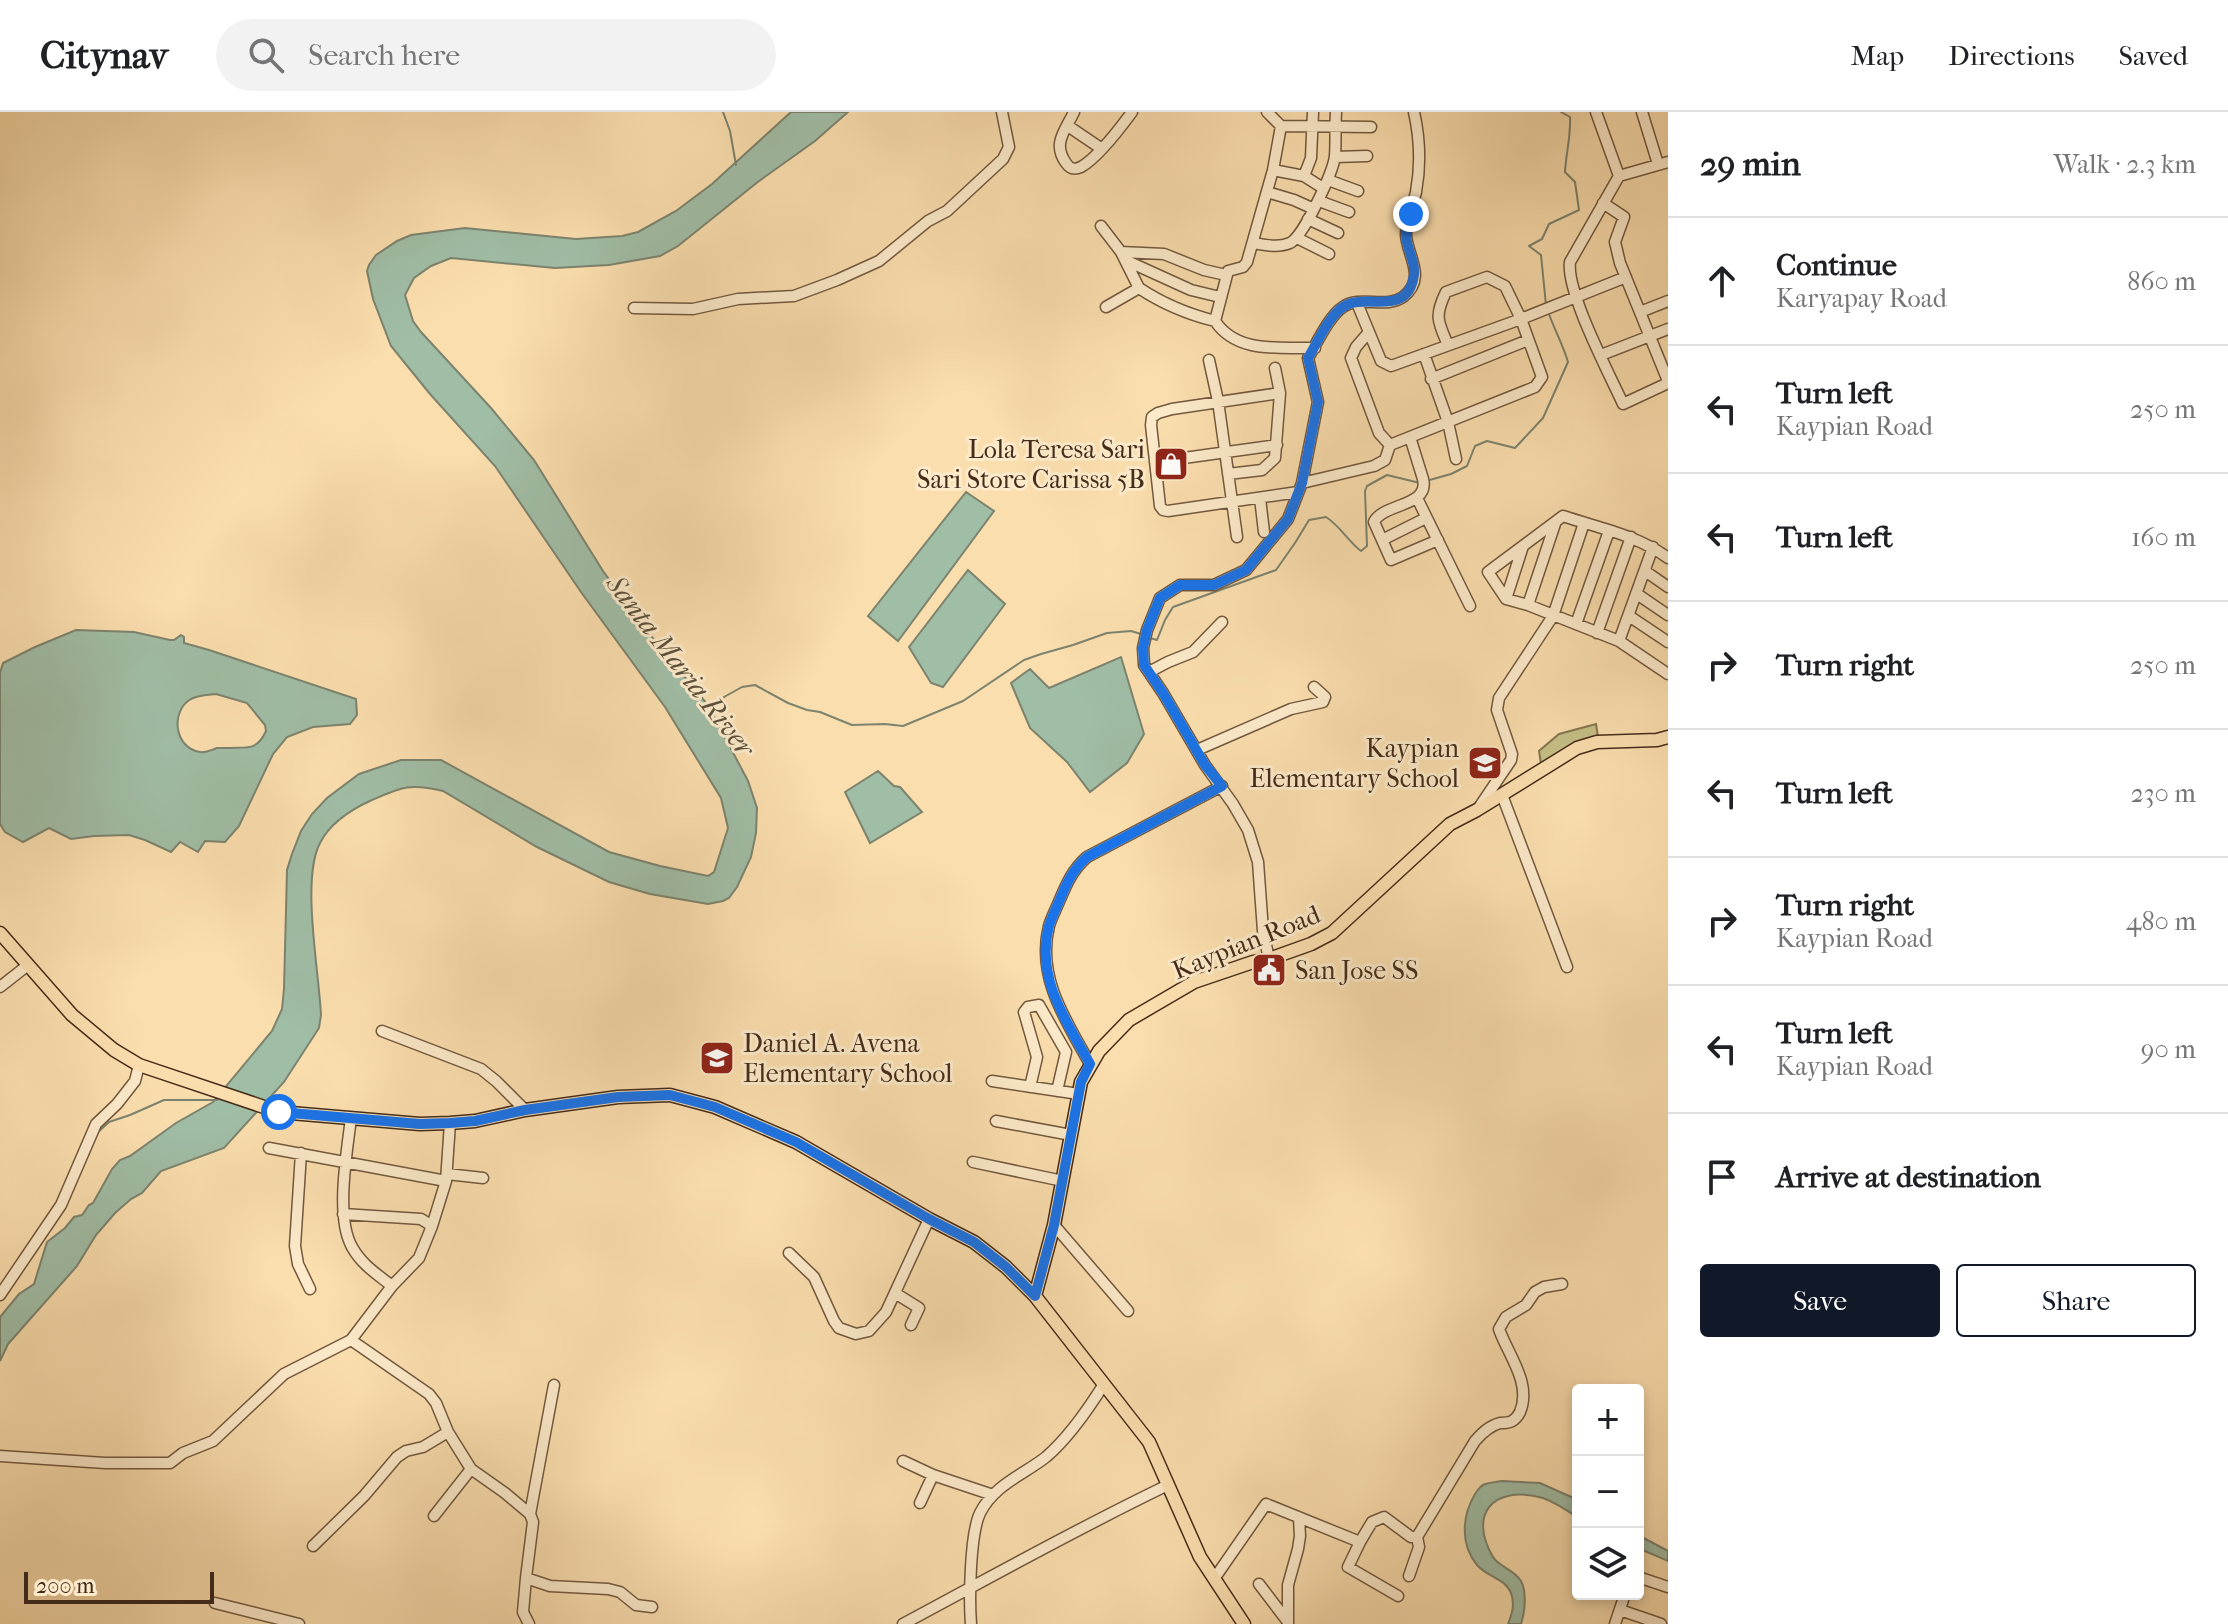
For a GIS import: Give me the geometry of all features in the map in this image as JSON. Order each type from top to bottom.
[{"type":"main road","name":"Kaypian Road","points":[[1035,1296],[1054,1225],[1081,1082],[1099,1051],[1129,1020],[1194,982],[1269,959],[1332,933],[1450,824],[1577,748],[1597,742],[1668,737]]},
{"type":"main road","points":[[0,933],[72,1015],[114,1050],[139,1065],[279,1112],[420,1124],[450,1123],[618,1097],[670,1095],[715,1107],[796,1142],[974,1242],[1006,1267],[1035,1296],[1149,1442],[1200,1557],[1244,1624]]},
{"type":"street","points":[[634,308],[693,309],[738,299],[794,296],[879,261],[928,221],[947,211],[1003,159],[1009,147],[1002,112]]},
{"type":"street","points":[[1074,112],[1058,145],[1068,167],[1073,169],[1078,169],[1102,149],[1132,112]]},
{"type":"street","points":[[1267,112],[1281,126],[1371,127]]},
{"type":"street","points":[[1304,176],[1311,158],[1313,112]]},
{"type":"street","points":[[1253,243],[1272,247],[1297,238],[1325,184],[1335,157],[1336,112]]},
{"type":"street","points":[[1269,959],[1263,931],[1258,862],[1248,830],[1144,665],[1143,648],[1160,598],[1180,585],[1214,585],[1246,570],[1288,519],[1300,487],[1318,402],[1308,358],[1335,315],[1342,307],[1357,303],[1400,299],[1413,282],[1413,257],[1405,231],[1418,174],[1419,135],[1414,112]]},
{"type":"street","points":[[1596,112],[1619,176]]},
{"type":"street","points":[[1603,203],[1624,217],[1615,242],[1668,382],[1623,404],[1576,298],[1569,272],[1570,262],[1603,203],[1619,176],[1663,163],[1642,112]]},
{"type":"street","points":[[1068,126],[1102,149]]},
{"type":"street","points":[[1215,321],[1226,275],[1231,269],[1246,265],[1273,170],[1281,126]]},
{"type":"street","points":[[1335,157],[1367,156]]},
{"type":"street","points":[[1273,170],[1358,191]]},
{"type":"street","points":[[1267,192],[1313,209],[1338,233]]},
{"type":"street","points":[[1313,209],[1349,212]]},
{"type":"street","points":[[1101,226],[1123,256],[1139,288],[1153,298],[1188,314],[1215,321],[1223,333],[1255,348],[1315,348]]},
{"type":"street","points":[[1297,238],[1329,254]]},
{"type":"street","points":[[1123,256],[1164,254],[1226,275]]},
{"type":"street","points":[[1123,256],[1191,290],[1220,297]]},
{"type":"street","points":[[1280,393],[1172,409],[1152,417],[1160,506],[1163,510],[1260,498],[1374,466],[1385,460],[1390,445],[1535,387],[1542,377],[1505,286],[1487,277],[1446,292],[1438,309],[1438,323],[1448,345]]},
{"type":"street","points":[[1357,303],[1381,361],[1391,366],[1626,277]]},
{"type":"street","points":[[1106,307],[1139,288]]},
{"type":"street","points":[[1640,312],[1668,301]]},
{"type":"street","points":[[1601,355],[1668,329]]},
{"type":"street","points":[[1369,332],[1351,358],[1379,433],[1390,445]]},
{"type":"street","points":[[1431,379],[1528,340]]},
{"type":"street","points":[[1424,354],[1448,422],[1456,459]]},
{"type":"street","points":[[1209,360],[1218,401],[1237,537]]},
{"type":"street","points":[[1228,474],[1262,470],[1275,458],[1280,393],[1275,368]]},
{"type":"street","points":[[1410,437],[1424,482],[1417,498],[1376,518],[1374,522],[1391,560],[1438,540]]},
{"type":"street","points":[[1155,462],[1277,445]]},
{"type":"street","points":[[1260,498],[1264,532]]},
{"type":"street","points":[[1417,498],[1470,606]]},
{"type":"street","points":[[1668,558],[1631,537],[1563,516],[1488,572],[1506,599],[1619,641],[1668,674]]},
{"type":"street","points":[[1382,540],[1426,518]]},
{"type":"street","points":[[1528,605],[1556,522]]},
{"type":"street","points":[[1477,810],[1511,760],[1512,754],[1497,710],[1499,698],[1553,616],[1584,523]]},
{"type":"street","points":[[1576,624],[1609,531]]},
{"type":"street","points":[[1597,633],[1631,537]]},
{"type":"street","points":[[1506,599],[1523,546]]},
{"type":"street","points":[[1619,641],[1653,547]]},
{"type":"street","points":[[1645,571],[1668,587]]},
{"type":"street","points":[[1637,594],[1668,615]]},
{"type":"street","points":[[1629,616],[1668,642]]},
{"type":"street","points":[[1149,672],[1193,652],[1222,622]]},
{"type":"street","points":[[1197,750],[1283,712],[1323,702],[1323,695],[1314,687]]},
{"type":"street","points":[[1090,1064],[1053,996],[1046,961],[1048,927],[1068,878],[1087,857],[1222,786]]},
{"type":"street","points":[[1502,795],[1567,967]]},
{"type":"street","points":[[0,987],[28,965]]},
{"type":"street","points":[[1030,1087],[1037,1057],[1024,1012],[1028,1007],[1039,1005],[1066,1052],[1057,1091]]},
{"type":"street","points":[[382,1031],[481,1069],[525,1110]]},
{"type":"street","points":[[0,1295],[61,1205],[96,1124],[135,1081],[139,1065]]},
{"type":"street","points":[[992,1081],[1079,1094]]},
{"type":"street","points":[[351,1118],[343,1214],[351,1245],[367,1267],[392,1286]]},
{"type":"street","points":[[996,1121],[1071,1135]]},
{"type":"street","points":[[0,1456],[105,1463],[170,1463],[183,1453],[213,1441],[284,1374],[351,1340],[392,1286],[419,1258],[447,1178],[450,1123]]},
{"type":"street","points":[[269,1148],[447,1178],[483,1178]]},
{"type":"street","points":[[301,1153],[295,1246],[298,1264],[310,1289]]},
{"type":"street","points":[[973,1162],[1063,1181]]},
{"type":"street","points":[[343,1214],[421,1219],[432,1226]]},
{"type":"street","points":[[789,1253],[814,1277],[839,1328],[856,1334],[869,1331],[886,1312],[929,1219]]},
{"type":"street","points":[[1054,1225],[1128,1311]]},
{"type":"street","points":[[1409,1576],[1419,1547],[1417,1537],[1475,1441],[1482,1432],[1498,1423],[1511,1422],[1519,1414],[1523,1389],[1518,1370],[1499,1329],[1501,1322],[1526,1305],[1535,1292],[1562,1284]]},
{"type":"street","points":[[895,1293],[919,1308],[911,1325]]},
{"type":"street","points":[[351,1340],[429,1394],[471,1469],[530,1514],[533,1522],[523,1612],[529,1624]]},
{"type":"street","points":[[971,1624],[975,1528],[980,1513],[1011,1478],[1048,1455],[1082,1416],[1104,1384]]},
{"type":"street","points":[[530,1514],[554,1385]]},
{"type":"street","points":[[313,1546],[364,1496],[397,1457],[423,1447],[448,1432]]},
{"type":"street","points":[[903,1461],[933,1475],[993,1495]]},
{"type":"street","points":[[434,1516],[471,1469]]},
{"type":"street","points":[[920,1503],[933,1475]]},
{"type":"street","points":[[903,1624],[1168,1485]]},
{"type":"street","points":[[1214,1579],[1266,1504],[1360,1542]]},
{"type":"street","points":[[1398,1596],[1348,1567],[1372,1522],[1384,1517],[1411,1537],[1417,1537]]},
{"type":"street","points":[[1288,1623],[1288,1585],[1298,1549],[1299,1518]]},
{"type":"street","points":[[526,1578],[550,1586],[608,1589],[620,1592],[636,1605],[652,1607]]},
{"type":"street","points":[[1644,1579],[1668,1587]]},
{"type":"street","points":[[1259,1584],[1288,1623]]},
{"type":"street","points":[[1615,1624],[1623,1600]]},
{"type":"street","points":[[215,1603],[299,1624]]},
{"type":"street","points":[[1620,1610],[1647,1622],[1661,1624]]},
{"type":"shaded area","points":[[791,112],[848,112],[678,246],[660,256],[609,265],[555,268],[451,258],[431,266],[414,278],[405,295],[413,321],[421,332],[534,460],[603,571],[708,705],[748,781],[757,808],[751,857],[737,887],[729,898],[708,904],[650,894],[609,882],[537,847],[443,791],[414,787],[399,789],[349,812],[320,843],[312,879],[311,902],[321,1015],[319,1028],[284,1082],[224,1148],[161,1171],[142,1193],[115,1213],[96,1235],[77,1266],[8,1344],[0,1361],[0,1317],[19,1294],[34,1284],[47,1242],[93,1203],[120,1160],[213,1102],[272,1031],[282,1009],[287,870],[292,854],[312,814],[327,798],[359,774],[401,760],[441,760],[609,852],[708,876],[714,872],[728,828],[721,798],[665,707],[495,466],[391,346],[373,299],[367,271],[376,255],[411,235],[465,228],[576,239],[638,232],[676,211],[712,184]]},
{"type":"shaded area","points":[[966,492],[994,511],[898,641],[868,616]]},
{"type":"shaded area","points":[[968,570],[1005,604],[943,687],[931,683],[909,647]]},
{"type":"shaded area","points":[[76,630],[134,632],[170,640],[181,635],[184,643],[356,699],[357,715],[350,724],[313,727],[287,737],[273,754],[239,826],[225,842],[205,841],[198,852],[180,842],[171,852],[129,835],[71,839],[49,828],[23,842],[5,832],[0,824],[0,673],[3,663]],"holes":[[[216,694],[247,703],[265,725],[266,731],[255,745],[200,752],[191,749],[180,737],[180,712],[191,699]]]},
{"type":"shaded area","points":[[1121,657],[1144,734],[1127,763],[1090,792],[1067,762],[1030,728],[1011,683],[1030,669],[1049,688]]},
{"type":"shaded area","points":[[1596,724],[1598,737],[1541,764],[1539,751],[1559,734]]},
{"type":"shaded area","points":[[878,771],[894,786],[900,787],[922,812],[870,843],[845,792]]},
{"type":"shaded area","points":[[1540,1483],[1572,1497],[1572,1513],[1549,1500],[1523,1495],[1498,1500],[1484,1516],[1486,1542],[1493,1557],[1518,1577],[1523,1586],[1525,1602],[1521,1624],[1508,1624],[1513,1601],[1511,1593],[1505,1584],[1477,1565],[1465,1539],[1467,1511],[1475,1494],[1483,1485]]},
{"type":"shaded area","points":[[1644,1538],[1668,1551],[1668,1561],[1644,1551]]},
{"type":"waterway","points":[[723,112],[736,165]]},
{"type":"waterway","points":[[1546,305],[1541,255],[1529,246],[1542,239],[1549,224],[1579,210],[1575,182],[1565,172],[1570,117],[1561,112]]},
{"type":"waterway","points":[[1426,481],[1467,466],[1475,446],[1487,441],[1515,448],[1543,418],[1568,362],[1549,314]]},
{"type":"waterway","points":[[1150,638],[1157,640],[1173,607],[1276,570],[1309,520],[1326,517],[1361,551],[1367,546],[1367,486],[1387,475],[1420,483]]},
{"type":"waterway","name":"Santa Maria River","points":[[711,711],[724,697],[742,687],[755,685],[788,703],[852,725],[903,726],[963,701],[1024,660],[1107,633],[1131,631],[1141,634]]},
{"type":"waterway","points":[[96,1134],[109,1122],[164,1100],[217,1100]]},
{"type":"place","name":"Lola Teresa Sari Sari Store Carissa 5B","points":[[1171,464]]},
{"type":"place","name":"Kaypian Elementary School","points":[[1485,763]]},
{"type":"place","name":"San Jose SS","points":[[1269,970]]},
{"type":"place","name":"Daniel A. Avena Elementary School","points":[[717,1058]]},
{"type":"route","points":[[279,1112],[420,1124],[450,1123],[618,1097],[670,1095],[715,1107],[796,1142],[974,1242],[1006,1267],[1035,1296],[1054,1225],[1081,1082],[1090,1064],[1053,996],[1046,961],[1048,927],[1068,878],[1087,857],[1222,786],[1205,765],[1144,665],[1143,648],[1147,630],[1160,598],[1180,585],[1214,585],[1246,570],[1288,519],[1302,483],[1318,402],[1308,358],[1342,307],[1350,303],[1389,302],[1400,299],[1408,291],[1415,270],[1405,231],[1411,214]]}]
